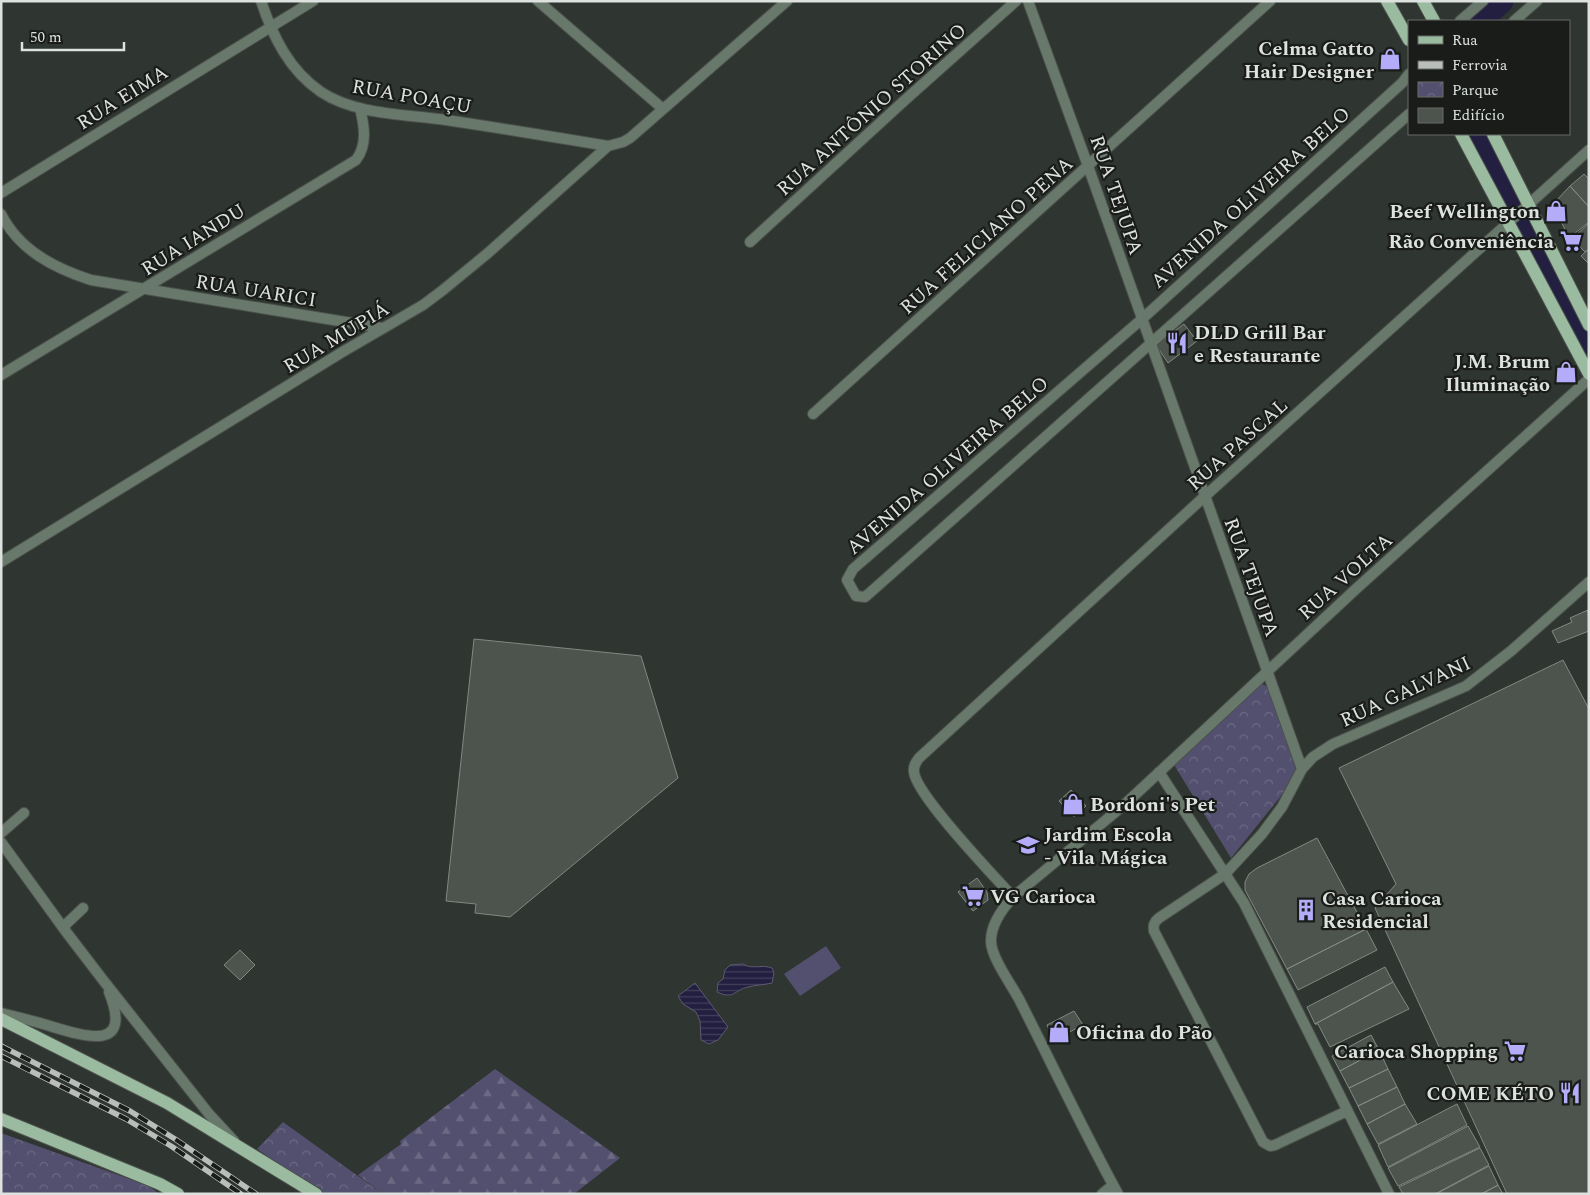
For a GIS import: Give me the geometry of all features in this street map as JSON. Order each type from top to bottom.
[{"type":"main road","points":[[1387,1],[1408,38]]},
{"type":"main road","points":[[1423,1],[1433,20]]},
{"type":"main road","points":[[1462,135],[1511,221],[1589,374]]},
{"type":"main road","points":[[1493,135],[1526,207],[1589,326]]},
{"type":"main road","points":[[1,1019],[146,1091],[316,1194]]},
{"type":"main road","points":[[1,1119],[162,1189],[178,1194]]},
{"type":"main road","points":[[162,1189],[188,1194]]},
{"type":"street","name":"RUA POAÇU","points":[[261,1],[270,27],[283,52],[310,84],[335,99],[360,108],[608,146]]},
{"type":"street","name":"RUA EIMA","points":[[1,193],[313,1]]},
{"type":"street","points":[[538,1],[663,109]]},
{"type":"street","name":"RUA MUPIÁ","points":[[1,562],[422,305],[488,253],[608,146],[630,138],[787,1]]},
{"type":"street","name":"RUA ANTÔNIO STORINO","points":[[750,242],[1016,1]]},
{"type":"street","name":"RUA TEJUPA","points":[[1028,1],[1302,769]]},
{"type":"street","name":"RUA FELICIANO PENA","points":[[813,414],[1270,1]]},
{"type":"street","points":[[1461,20],[1483,1]]},
{"type":"street","points":[[1515,20],[1537,1]]},
{"type":"street","name":"AVENIDA OLIVEIRA BELO","points":[[1408,75],[1402,83],[1142,319],[853,570],[847,580],[856,596],[865,597],[1408,115]]},
{"type":"street","name":"RUA IANDU","points":[[1,375],[356,160],[360,154],[364,138],[360,108]]},
{"type":"street","name":"RUA PASCAL","points":[[1013,898],[944,820],[917,782],[914,768],[919,758],[1204,497],[1589,150]]},
{"type":"street","name":"RUA UARICI","points":[[1,214],[15,236],[28,249],[69,273],[91,280],[382,328]]},
{"type":"street","name":"RUA VOLTA","points":[[1116,1190],[1014,990],[993,953],[991,941],[996,922],[1002,910],[1013,898],[1124,805],[1268,671],[1589,379]]},
{"type":"street","name":"RUA GALVANI","points":[[1302,769],[1313,758],[1333,744],[1466,686],[1511,652],[1589,582]]},
{"type":"street","points":[[1302,769],[1282,807],[1262,834],[1225,874],[1158,918],[1153,926],[1263,1142],[1270,1146],[1275,1145],[1346,1111]]},
{"type":"street","points":[[1159,772],[1244,903],[1389,1194]]},
{"type":"street","points":[[1,833],[24,813]]},
{"type":"street","points":[[1,842],[103,980],[204,1107],[238,1145]]},
{"type":"street","points":[[63,927],[84,908]]},
{"type":"street","points":[[1,1013],[83,1035],[101,1037],[114,1028],[116,1020],[114,1007],[103,980]]},
{"type":"street","points":[[1102,1194],[1116,1190]]},
{"type":"green space","points":[[1260,683],[1271,688],[1296,768],[1292,782],[1231,858],[1173,763]]},
{"type":"green space","points":[[826,946],[841,968],[800,996],[784,974]]},
{"type":"green space","points":[[495,1069],[620,1158],[574,1194],[383,1194],[358,1175],[401,1144],[400,1141]]},
{"type":"green space","points":[[283,1122],[383,1194],[322,1194],[257,1149]]},
{"type":"green space","points":[[1,1133],[149,1186],[159,1194],[1,1194]]},
{"type":"shaded area","points":[[743,964],[750,967],[772,968],[774,973],[772,983],[743,988],[731,995],[717,992],[718,983],[723,979],[725,970],[730,965]]},
{"type":"shaded area","points":[[695,983],[728,1027],[718,1040],[709,1044],[701,1040],[700,1021],[696,1012],[683,1004],[678,996]]},
{"type":"building","points":[[1584,174],[1589,179],[1589,207],[1570,186]]},
{"type":"building","points":[[1570,186],[1589,207],[1589,222],[1569,238],[1554,207],[1555,202]]},
{"type":"building","points":[[1589,223],[1589,249],[1585,252],[1572,239]]},
{"type":"building","points":[[1589,249],[1589,264],[1581,256]]},
{"type":"building","name":"DLD Grill Bar e Restaurante","points":[[1184,324],[1197,341],[1168,363],[1156,345]]},
{"type":"building","points":[[1588,610],[1589,631],[1558,643],[1552,631],[1572,622],[1570,618]]},
{"type":"building","points":[[474,639],[641,656],[678,778],[510,917],[475,913],[476,904],[446,901]]},
{"type":"building","name":"Carioca Shopping","points":[[1563,660],[1589,709],[1589,1194],[1507,1194],[1375,908],[1396,884],[1339,768]]},
{"type":"building","name":"Bordoni's Pet","points":[[1071,790],[1086,806],[1074,817],[1059,801]]},
{"type":"building","name":"Casa Carioca Residencial","points":[[1317,838],[1366,929],[1287,969],[1245,890],[1245,882],[1249,874],[1257,868]]},
{"type":"building","name":"VG Carioca","points":[[977,878],[987,892],[988,900],[973,911],[958,892]]},
{"type":"building","points":[[1366,929],[1377,950],[1298,990],[1287,969]]},
{"type":"building","points":[[240,950],[255,965],[240,980],[224,965]]},
{"type":"building","points":[[1385,967],[1393,982],[1315,1024],[1307,1007]]},
{"type":"building","points":[[1393,982],[1409,1009],[1330,1047],[1318,1024],[1315,1024]]},
{"type":"building","name":"Oficina do Pão","points":[[1074,1011],[1083,1025],[1054,1040],[1047,1025]]},
{"type":"building","points":[[1371,1035],[1379,1050],[1340,1071],[1332,1056]]},
{"type":"building","points":[[1379,1050],[1388,1069],[1349,1088],[1340,1071]]},
{"type":"building","points":[[1388,1069],[1397,1087],[1358,1106],[1349,1088]]},
{"type":"building","points":[[1397,1087],[1405,1104],[1367,1124],[1358,1106]]},
{"type":"building","points":[[1405,1104],[1417,1124],[1378,1144],[1367,1124]]},
{"type":"building","points":[[1457,1104],[1467,1125],[1388,1167],[1378,1145]]},
{"type":"building","points":[[1468,1126],[1480,1147],[1398,1186],[1388,1168]]},
{"type":"building","points":[[1480,1148],[1489,1165],[1435,1194],[1403,1194],[1399,1187]]},
{"type":"building","points":[[1489,1166],[1498,1185],[1481,1194],[1436,1194]]},
{"type":"building","points":[[1498,1185],[1503,1194],[1482,1194]]},
{"type":"waterway","points":[[1480,20],[1501,1]]},
{"type":"waterway","points":[[1478,135],[1589,348]]},
{"type":"railway","points":[[1,1046],[130,1111],[256,1194]]},
{"type":"railway","points":[[1,1056],[126,1119],[171,1146],[241,1194]]},
{"type":"place","name":"Celma Gatto Hair Designer","points":[[1390,59]]},
{"type":"place","name":"Beef Wellington","points":[[1556,211]]},
{"type":"place","name":"Rão Conveniência","points":[[1571,241]]},
{"type":"place","name":"DLD Grill Bar e Restaurante","points":[[1177,343]]},
{"type":"place","name":"J.M. Brum Iluminação","points":[[1566,372]]},
{"type":"place","name":"Bordoni's Pet","points":[[1073,804]]},
{"type":"place","name":"Jardim Escola - Vila Mágica","points":[[1028,845]]},
{"type":"place","name":"VG Carioca","points":[[973,896]]},
{"type":"place","name":"Casa Carioca Residencial","points":[[1306,910]]},
{"type":"place","name":"Oficina do Pão","points":[[1059,1032]]},
{"type":"place","name":"Carioca Shopping","points":[[1515,1051]]},
{"type":"place","name":"COME KÉTO","points":[[1570,1093]]}]
